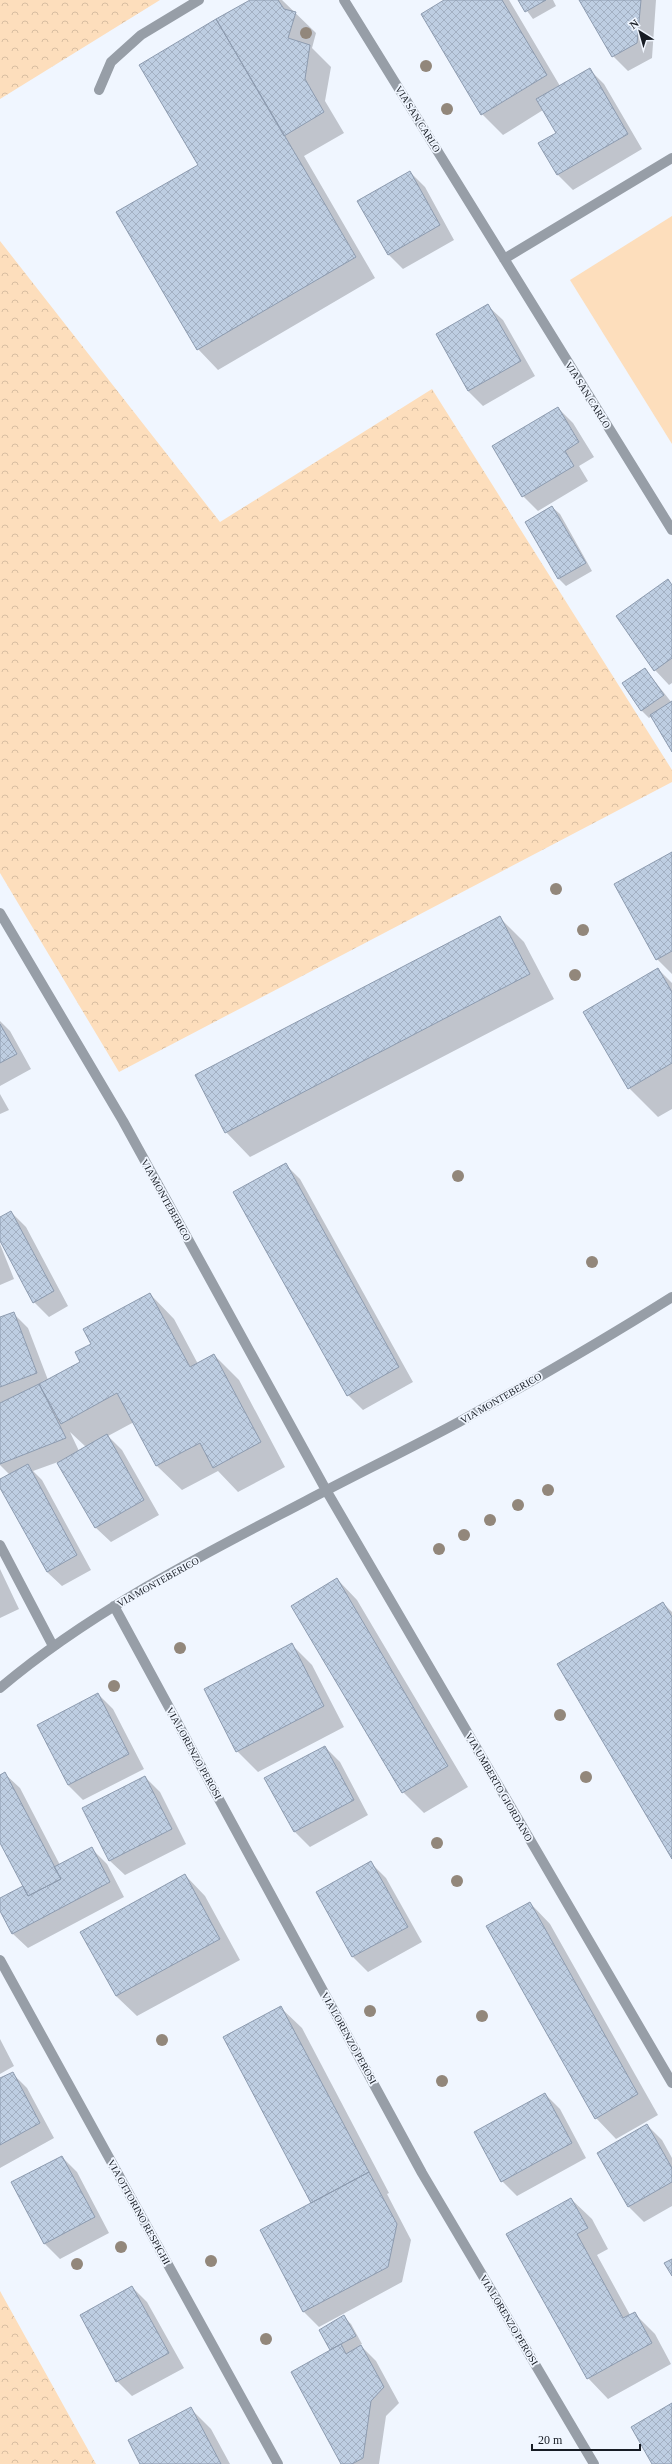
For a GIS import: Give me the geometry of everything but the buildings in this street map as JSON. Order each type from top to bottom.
[{"type":"street","points":[[99,90],[111,62],[141,35],[199,0]]},
{"type":"street","name":"VIA SAN CARLO","points":[[344,0],[672,530]]},
{"type":"street","points":[[504,259],[672,158]]},
{"type":"street","name":"VIA MONTEBERICO","points":[[0,913],[123,1121],[326,1490]]},
{"type":"street","name":"VIA MONTEBERICO","points":[[0,1688],[53,1646],[98,1615],[326,1490],[459,1422],[615,1333],[672,1297]]},
{"type":"street","name":"VIA UMBERTO GIORDANO","points":[[326,1490],[672,2083]]},
{"type":"street","points":[[0,1545],[53,1646]]},
{"type":"street","name":"VIA LORENZO PEROSI","points":[[114,1606],[422,2173],[594,2464]]},
{"type":"street","name":"VIA OTTORINO RESPIGHI","points":[[0,1960],[278,2464]]},
{"type":"green space","points":[[0,0],[160,0],[0,99]]},
{"type":"green space","points":[[672,216],[672,444],[570,280]]},
{"type":"green space","points":[[0,241],[220,522],[432,389],[672,770],[672,782],[119,1072],[0,873]]},
{"type":"green space","points":[[0,2291],[96,2464],[0,2464]]}]
